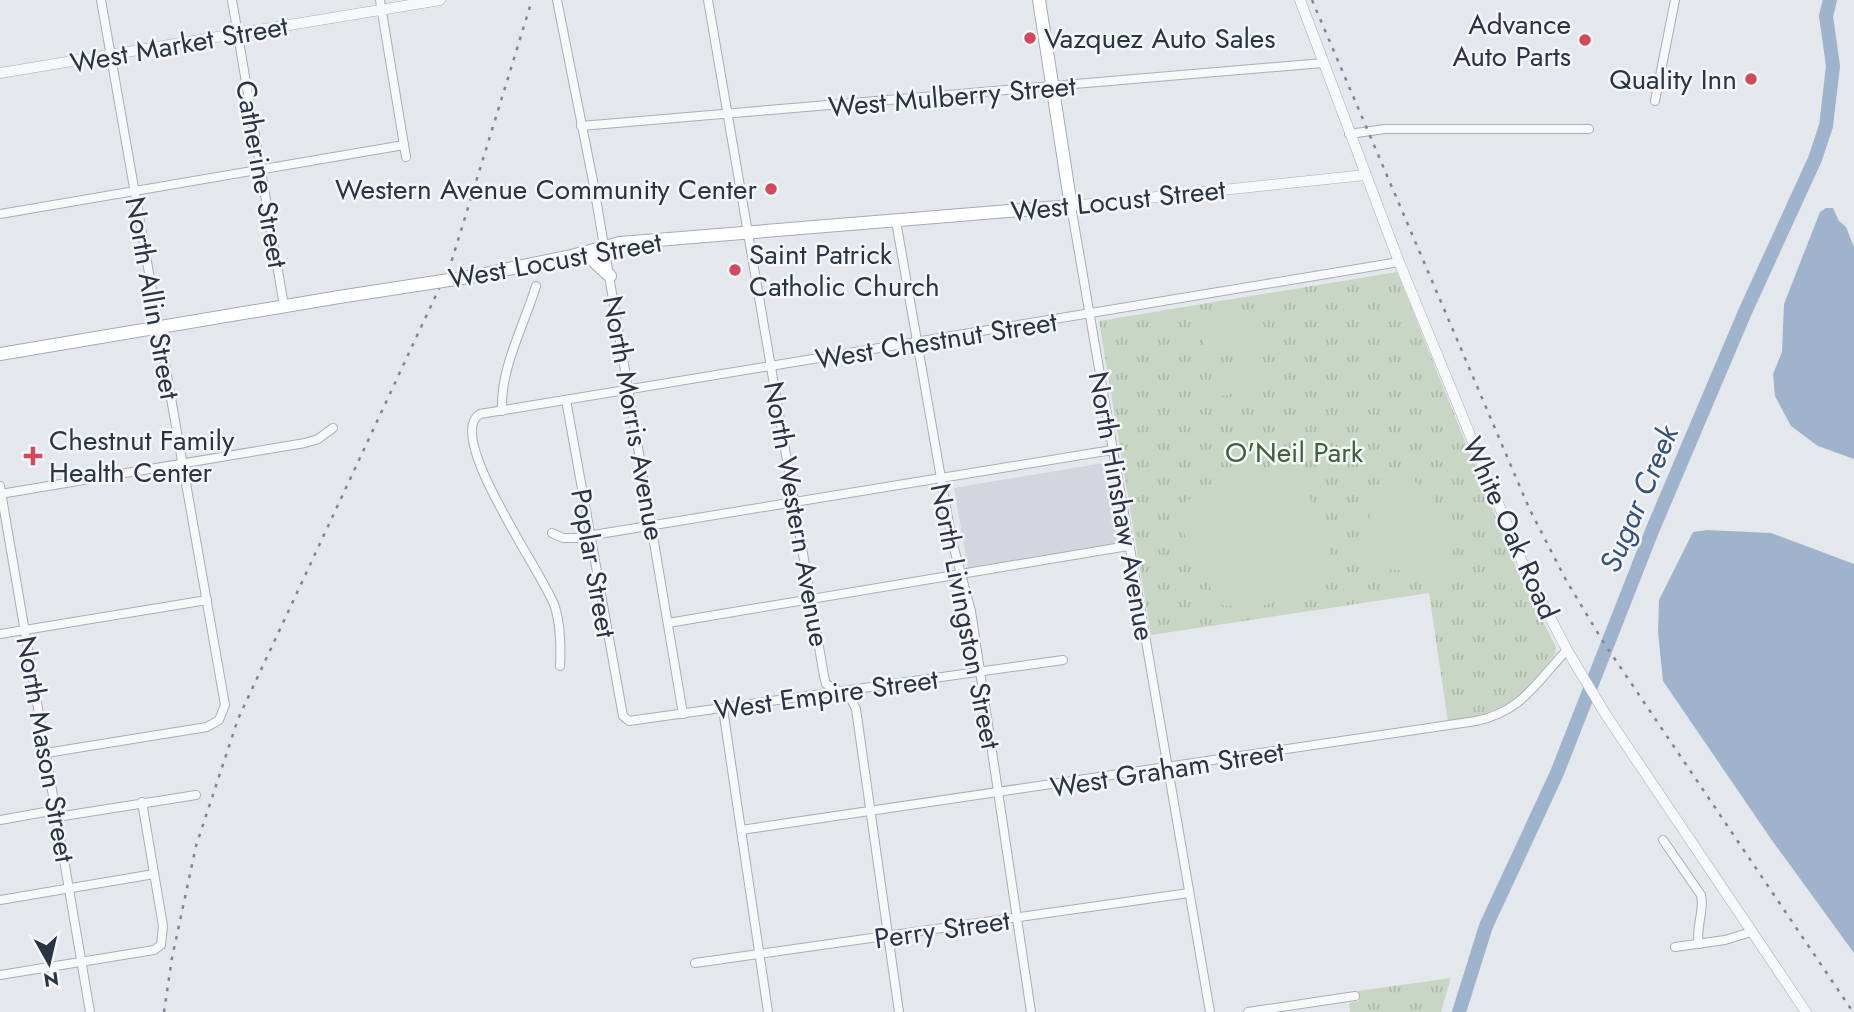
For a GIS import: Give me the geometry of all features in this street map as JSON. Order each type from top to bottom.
[{"type":"main road","name":"North Hinshaw Avenue","points":[[1039,0],[1071,206]]},
{"type":"main road","name":"West Locust Street","points":[[0,354],[475,276],[604,247],[1071,206]]},
{"type":"main road","points":[[578,254],[610,276]]},
{"type":"street","name":"North Allin Street","points":[[46,753],[207,727],[219,720],[225,699],[101,0]]},
{"type":"street","name":"Catherine Street","points":[[232,0],[284,306]]},
{"type":"street","name":"West Market Street","points":[[0,74],[238,33],[380,5],[440,0]]},
{"type":"street","name":"North Morris Avenue","points":[[557,0],[610,276],[683,714]]},
{"type":"street","name":"North Western Avenue","points":[[708,0],[826,684],[855,702],[899,1012]]},
{"type":"street","name":"White Oak Road","points":[[1300,0],[1399,262],[1508,531],[1567,650],[1606,715],[1806,1012]]},
{"type":"street","points":[[1655,101],[1675,0]]},
{"type":"street","points":[[380,5],[406,157]]},
{"type":"street","name":"West Mulberry Street","points":[[580,126],[1323,63]]},
{"type":"street","points":[[1349,134],[1385,129],[1590,129]]},
{"type":"street","points":[[0,214],[404,145]]},
{"type":"street","name":"West Locust Street","points":[[1071,206],[1365,174]]},
{"type":"street","name":"North Hinshaw Avenue","points":[[1071,206],[1210,1012]]},
{"type":"street","name":"North Livingston Street","points":[[896,221],[941,479],[960,573],[971,611],[1031,1012]]},
{"type":"street","name":"West Chestnut Street","points":[[560,666],[555,607],[478,461],[470,434],[474,418],[480,414],[1399,262]]},
{"type":"street","points":[[502,411],[501,395],[511,356],[536,286]]},
{"type":"street","name":"Poplar Street","points":[[566,400],[621,709],[630,722]]},
{"type":"street","points":[[0,492],[305,443],[318,439],[332,428]]},
{"type":"street","points":[[552,533],[567,539],[590,536],[1112,450]]},
{"type":"street","name":"North Mason Street","points":[[0,492],[90,1012]]},
{"type":"street","points":[[668,623],[1128,546]]},
{"type":"street","points":[[0,634],[207,600]]},
{"type":"street","name":"West Graham Street","points":[[741,830],[1167,769],[1494,718],[1519,703],[1567,650]]},
{"type":"street","name":"West Empire Street","points":[[630,722],[1063,660]]},
{"type":"street","points":[[723,709],[768,1012]]},
{"type":"street","points":[[0,820],[196,795]]},
{"type":"street","points":[[0,975],[154,950],[161,945],[163,926],[142,802]]},
{"type":"street","points":[[1663,840],[1701,895],[1702,906],[1696,930],[1699,944]]},
{"type":"street","points":[[0,900],[154,874]]},
{"type":"street","name":"Perry Street","points":[[695,963],[1189,893]]},
{"type":"street","points":[[1675,947],[1751,932]]},
{"type":"street","points":[[1248,1012],[1355,996]]},
{"type":"shaded area","points":[[1104,463],[1118,543],[968,568],[954,488]]},
{"type":"green space","name":"O'Neil Park","points":[[1397,272],[1518,573],[1556,647],[1555,654],[1542,670],[1510,702],[1485,713],[1448,722],[1429,593],[1151,635],[1099,321]]},
{"type":"green space","points":[[1252,309],[1258,350],[1207,359],[1200,318]]},
{"type":"green space","points":[[1259,361],[1264,389],[1215,397],[1210,369]]},
{"type":"green space","points":[[1285,461],[1298,465],[1329,549],[1331,581],[1266,605],[1223,606],[1196,566],[1176,509],[1202,490]]},
{"type":"green space","points":[[1384,472],[1411,479],[1427,491],[1439,507],[1454,538],[1451,577],[1359,565],[1356,561]]},
{"type":"green space","points":[[1451,978],[1441,1012],[1350,1012],[1349,1003],[1359,1001],[1358,991]]},
{"type":"water","points":[[1833,208],[1839,221],[1846,227],[1854,247],[1854,459],[1818,446],[1791,426],[1775,396],[1773,374],[1782,352],[1784,304],[1820,212]]},
{"type":"water","points":[[1707,530],[1771,533],[1854,564],[1854,953],[1771,839],[1663,681],[1658,632],[1659,600],[1693,532]]},
{"type":"waterway","name":"Sugar Creek","points":[[1459,1012],[1486,926],[1557,773],[1652,531],[1745,312],[1815,159],[1826,126],[1833,66],[1826,16],[1830,0]]},
{"type":"railway","points":[[164,1012],[172,958],[196,846],[238,719],[451,263],[532,0]]},
{"type":"railway","points":[[1312,0],[1529,508],[1566,580],[1602,640],[1853,1012]]},
{"type":"place","name":"Vazquez Auto Sales","points":[[1030,38]]},
{"type":"place","name":"Advance Auto Parts","points":[[1585,40]]},
{"type":"place","name":"Quality Inn","points":[[1751,79]]},
{"type":"place","name":"Western Avenue Community Center","points":[[771,189]]},
{"type":"place","name":"Saint Patrick Catholic Church","points":[[735,270]]},
{"type":"place","name":"Chestnut Family Health Center","points":[[33,456]]}]
